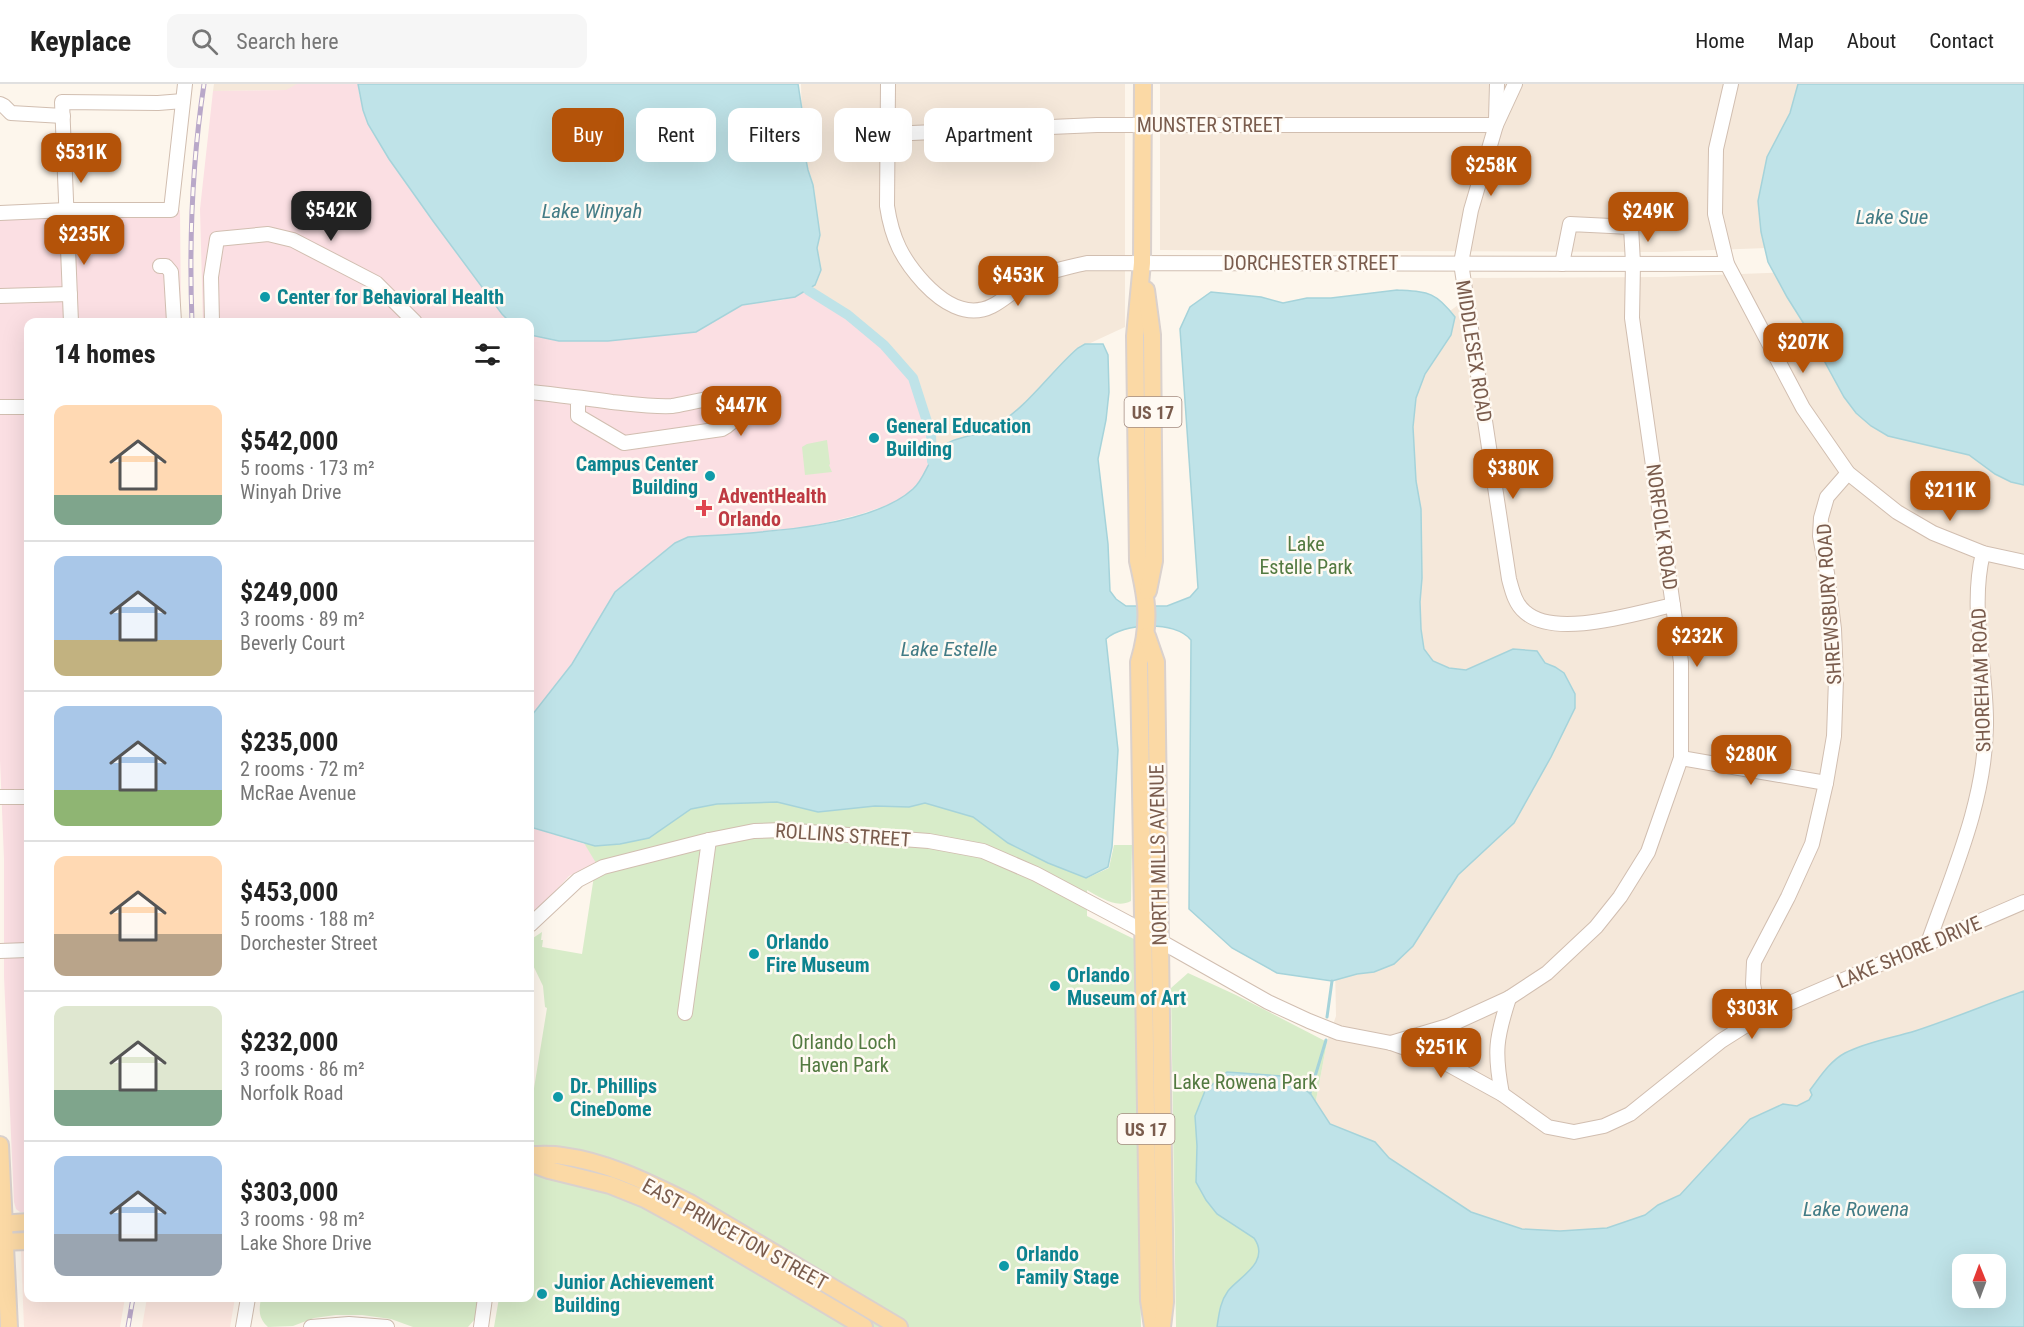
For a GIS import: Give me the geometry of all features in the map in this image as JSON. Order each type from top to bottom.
[{"type":"main road","name":"NORTH MILLS AVENUE","points":[[1143,84],[1142,263],[1152,335],[1154,561],[1146,597],[1147,636],[1156,662],[1165,1302],[1162,1327]]},
{"type":"main road","name":"NORTH MILLS AVENUE","points":[[1147,636],[1139,662],[1149,1300],[1153,1327]]},
{"type":"main road","points":[[0,1145],[2,1242],[9,1327]]},
{"type":"main road","name":"EAST PRINCETON STREET","points":[[534,1155],[561,1156],[592,1162],[623,1172],[690,1203],[898,1327]]},
{"type":"main road","name":"EAST PRINCETON STREET","points":[[534,1164],[609,1185],[645,1199],[864,1327]]},
{"type":"main road","points":[[2,1223],[24,1222]]},
{"type":"main road","points":[[2,1242],[24,1240]]},
{"type":"street","points":[[0,213],[67,210],[171,210],[185,84]]},
{"type":"street","name":"DORCHESTER STREET","points":[[888,84],[888,108]]},
{"type":"street","points":[[1496,125],[1497,84]]},
{"type":"street","name":"MIDDLESEX ROAD","points":[[1515,84],[1496,125],[1471,210],[1461,263],[1509,579],[1514,596],[1524,612],[1541,622],[1556,625],[1576,625],[1673,605]]},
{"type":"street","points":[[1731,84],[1716,149],[1714,214],[1727,264],[1803,408],[1848,473],[1897,512],[1933,533],[1983,553],[2024,562]]},
{"type":"street","points":[[2,105],[11,113],[28,116],[62,109],[183,101]]},
{"type":"street","points":[[62,109],[71,318]]},
{"type":"street","name":"MUNSTER STREET","points":[[912,133],[1097,124],[1496,125]]},
{"type":"street","name":"DORCHESTER STREET","points":[[888,162],[887,206],[890,224],[900,253],[938,298],[959,308],[974,310],[991,306],[1029,281],[1058,268],[1087,263],[1727,264]]},
{"type":"street","name":"NORFOLK ROAD","points":[[1390,1043],[1448,1026],[1509,998],[1547,973],[1596,927],[1620,897],[1648,852],[1682,758],[1681,662],[1632,318],[1633,263],[1630,227],[1570,224],[1562,264]]},
{"type":"street","points":[[212,318],[210,285],[217,239],[268,234],[293,240],[376,283],[410,318]]},
{"type":"street","points":[[160,266],[166,266],[171,272],[174,318]]},
{"type":"street","points":[[0,296],[70,294]]},
{"type":"street","points":[[534,392],[670,406],[720,398],[730,400],[737,413],[730,426],[722,429],[624,443],[578,416],[578,398]]},
{"type":"street","points":[[0,407],[24,406]]},
{"type":"street","name":"SHREWSBURY ROAD","points":[[1762,1015],[1753,984],[1754,962],[1812,844],[1834,736],[1836,679],[1834,628],[1820,536],[1821,518],[1827,497],[1848,473]]},
{"type":"street","name":"SHOREHAM ROAD","points":[[1928,943],[1975,810],[1983,771],[1986,725],[1977,601],[1978,573],[1983,553]]},
{"type":"street","points":[[1682,758],[1826,783]]},
{"type":"street","points":[[0,797],[24,796]]},
{"type":"street","name":"ROLLINS STREET","points":[[534,921],[570,886],[590,873],[633,859],[709,840],[754,831],[782,830],[954,844],[983,851],[1036,874],[1159,940]]},
{"type":"street","points":[[685,1013],[709,840]]},
{"type":"street","name":"LAKE SHORE DRIVE","points":[[1159,940],[1308,1022],[1339,1033],[1390,1043],[1442,1061],[1502,1094],[1548,1127],[1574,1132],[1604,1126],[1630,1114],[1721,1041],[1762,1015],[2024,902]]},
{"type":"street","points":[[0,951],[24,950]]},
{"type":"street","points":[[1502,1094],[1496,1064],[1496,1044],[1509,998]]},
{"type":"street","points":[[747,1258],[754,1242]]},
{"type":"street","points":[[762,1267],[770,1251]]},
{"type":"street","points":[[246,1324],[248,1302]]},
{"type":"street","points":[[481,1327],[484,1302]]},
{"type":"street","points":[[311,1327],[349,1324],[387,1327]]},
{"type":"shaded area","points":[[214,84],[749,84],[213,91]]},
{"type":"shaded area","points":[[297,84],[358,84],[368,124],[389,159],[507,318],[203,318],[200,209],[213,91],[286,90]]},
{"type":"shaded area","points":[[801,84],[1125,84],[1125,327],[1084,346],[935,657],[931,434],[884,345],[848,315],[806,289],[803,162],[822,162],[822,108],[802,108]]},
{"type":"shaded area","points":[[1160,84],[2024,84],[2024,238],[1661,252],[1160,250]]},
{"type":"shaded area","points":[[180,210],[181,318],[24,318],[24,1212],[16,1209],[14,1202],[4,977],[4,859],[0,760],[0,216]]},
{"type":"shaded area","points":[[2024,263],[2024,1200],[1319,1327],[1313,1116],[1327,1042],[1336,1016],[1329,650],[1373,368],[1458,305],[1458,278],[1662,277]]},
{"type":"shaded area","name":"AdventHealth Orlando","points":[[808,290],[848,315],[884,345],[913,378],[931,434],[932,461],[924,475],[914,488],[896,502],[861,514],[813,526],[675,543],[615,592],[572,664],[534,714],[534,336],[559,341],[608,341],[696,332],[742,305],[783,300]]},
{"type":"shaded area","points":[[534,828],[585,844],[596,862],[569,876],[534,911]]},
{"type":"shaded area","points":[[21,1251],[24,1251],[24,1302],[124,1302],[120,1327],[24,1327]]},
{"type":"shaded area","points":[[146,1302],[234,1302],[230,1327],[142,1327]]},
{"type":"green space","points":[[827,440],[829,465],[832,472],[805,475],[802,447]]},
{"type":"green space","name":"Orlando Loch Haven Park","points":[[903,780],[1087,848],[1087,878],[1109,868],[1114,845],[1132,845],[1131,901],[1114,903],[1087,890],[1087,916],[1134,939],[1141,1327],[494,1327],[498,1302],[534,1302],[534,1088],[547,1008],[543,986],[534,967],[534,937],[542,932],[542,947],[582,954],[596,863],[584,843],[555,835],[659,809]]},
{"type":"green space","name":"Lake Rowena Park","points":[[1188,973],[1327,1042],[1313,1116],[1319,1327],[1176,1327],[1171,988]]},
{"type":"green space","points":[[260,1302],[478,1302],[475,1319],[468,1327],[413,1327],[391,1319],[362,1315],[336,1315],[314,1318],[293,1326],[268,1327],[262,1320]]},
{"type":"water","name":"Lake Winyah","points":[[358,84],[798,84],[802,108],[728,108],[728,162],[806,162],[813,185],[820,235],[817,248],[821,270],[815,285],[795,297],[742,305],[696,332],[608,341],[559,341],[534,336],[534,318],[506,318],[502,314],[389,159],[368,124]]},
{"type":"water","name":"Lake Sue","points":[[1798,84],[2024,84],[2024,485],[2011,482],[1995,474],[1969,455],[1888,436],[1871,426],[1856,413],[1844,397],[1787,297],[1768,262],[1761,232],[1758,201],[1767,157],[1790,113]]},
{"type":"water","name":"Lake Estelle","points":[[1397,290],[1416,291],[1430,294],[1442,302],[1455,317],[1451,335],[1425,374],[1416,398],[1413,427],[1416,481],[1421,509],[1420,602],[1424,649],[1433,661],[1449,668],[1466,670],[1513,649],[1537,651],[1545,663],[1564,673],[1575,694],[1575,708],[1514,823],[1458,875],[1413,946],[1394,964],[1374,972],[1332,981],[1277,973],[1232,948],[1189,909],[1191,640],[1173,629],[1162,627],[1136,627],[1106,639],[1118,750],[1112,847],[1108,867],[1086,878],[1048,863],[1008,843],[973,817],[925,803],[909,807],[875,806],[818,812],[777,802],[717,804],[691,809],[649,838],[595,846],[534,828],[534,712],[572,664],[615,592],[675,543],[688,537],[806,527],[867,513],[893,503],[917,485],[940,448],[952,441],[985,431],[1004,420],[1026,401],[1067,358],[1085,344],[1103,344],[1108,355],[1109,392],[1098,459],[1108,544],[1110,591],[1126,606],[1167,606],[1190,597],[1198,588],[1180,329],[1190,307],[1211,292],[1261,297],[1283,303],[1307,298],[1331,298]]},
{"type":"water","name":"Lake Rowena","points":[[2024,991],[2024,1327],[1217,1327],[1225,1295],[1252,1268],[1259,1254],[1254,1238],[1217,1214],[1196,1182],[1195,1116],[1205,1091],[1227,1072],[1282,1076],[1310,1093],[1330,1124],[1375,1142],[1389,1158],[1471,1212],[1522,1229],[1560,1231],[1607,1228],[1645,1215],[1658,1205],[1680,1195],[1750,1119],[1783,1104],[1797,1106],[1809,1100],[1812,1095],[1810,1090],[1835,1060],[1845,1053],[1870,1043],[1929,1026]]},
{"type":"waterway","points":[[808,290],[848,315],[884,345],[913,378],[931,434],[932,461]]},
{"type":"waterway","points":[[1327,1017],[1332,981]]},
{"type":"waterway","points":[[1310,1093],[1326,1040]]},
{"type":"railway","points":[[192,318],[192,203],[204,84]]},
{"type":"railway","points":[[128,1327],[132,1302]]},
{"type":"place","name":"Center for Behavioral Health","points":[[265,297]]},
{"type":"place","name":"General Education Building","points":[[874,438]]},
{"type":"place","name":"Campus Center Building","points":[[710,476]]},
{"type":"place","name":"AdventHealth Orlando","points":[[704,508]]},
{"type":"place","name":"Orlando Fire Museum","points":[[754,954]]},
{"type":"place","name":"Orlando Museum of Art","points":[[1055,986]]},
{"type":"place","name":"Dr. Phillips CineDome","points":[[558,1097]]},
{"type":"place","name":"Orlando Family Stage","points":[[1004,1266]]},
{"type":"place","name":"Junior Achievement Building","points":[[542,1294]]},
{"type":"park label","name":"Lake Estelle Park","points":[[1306,556]]}]
